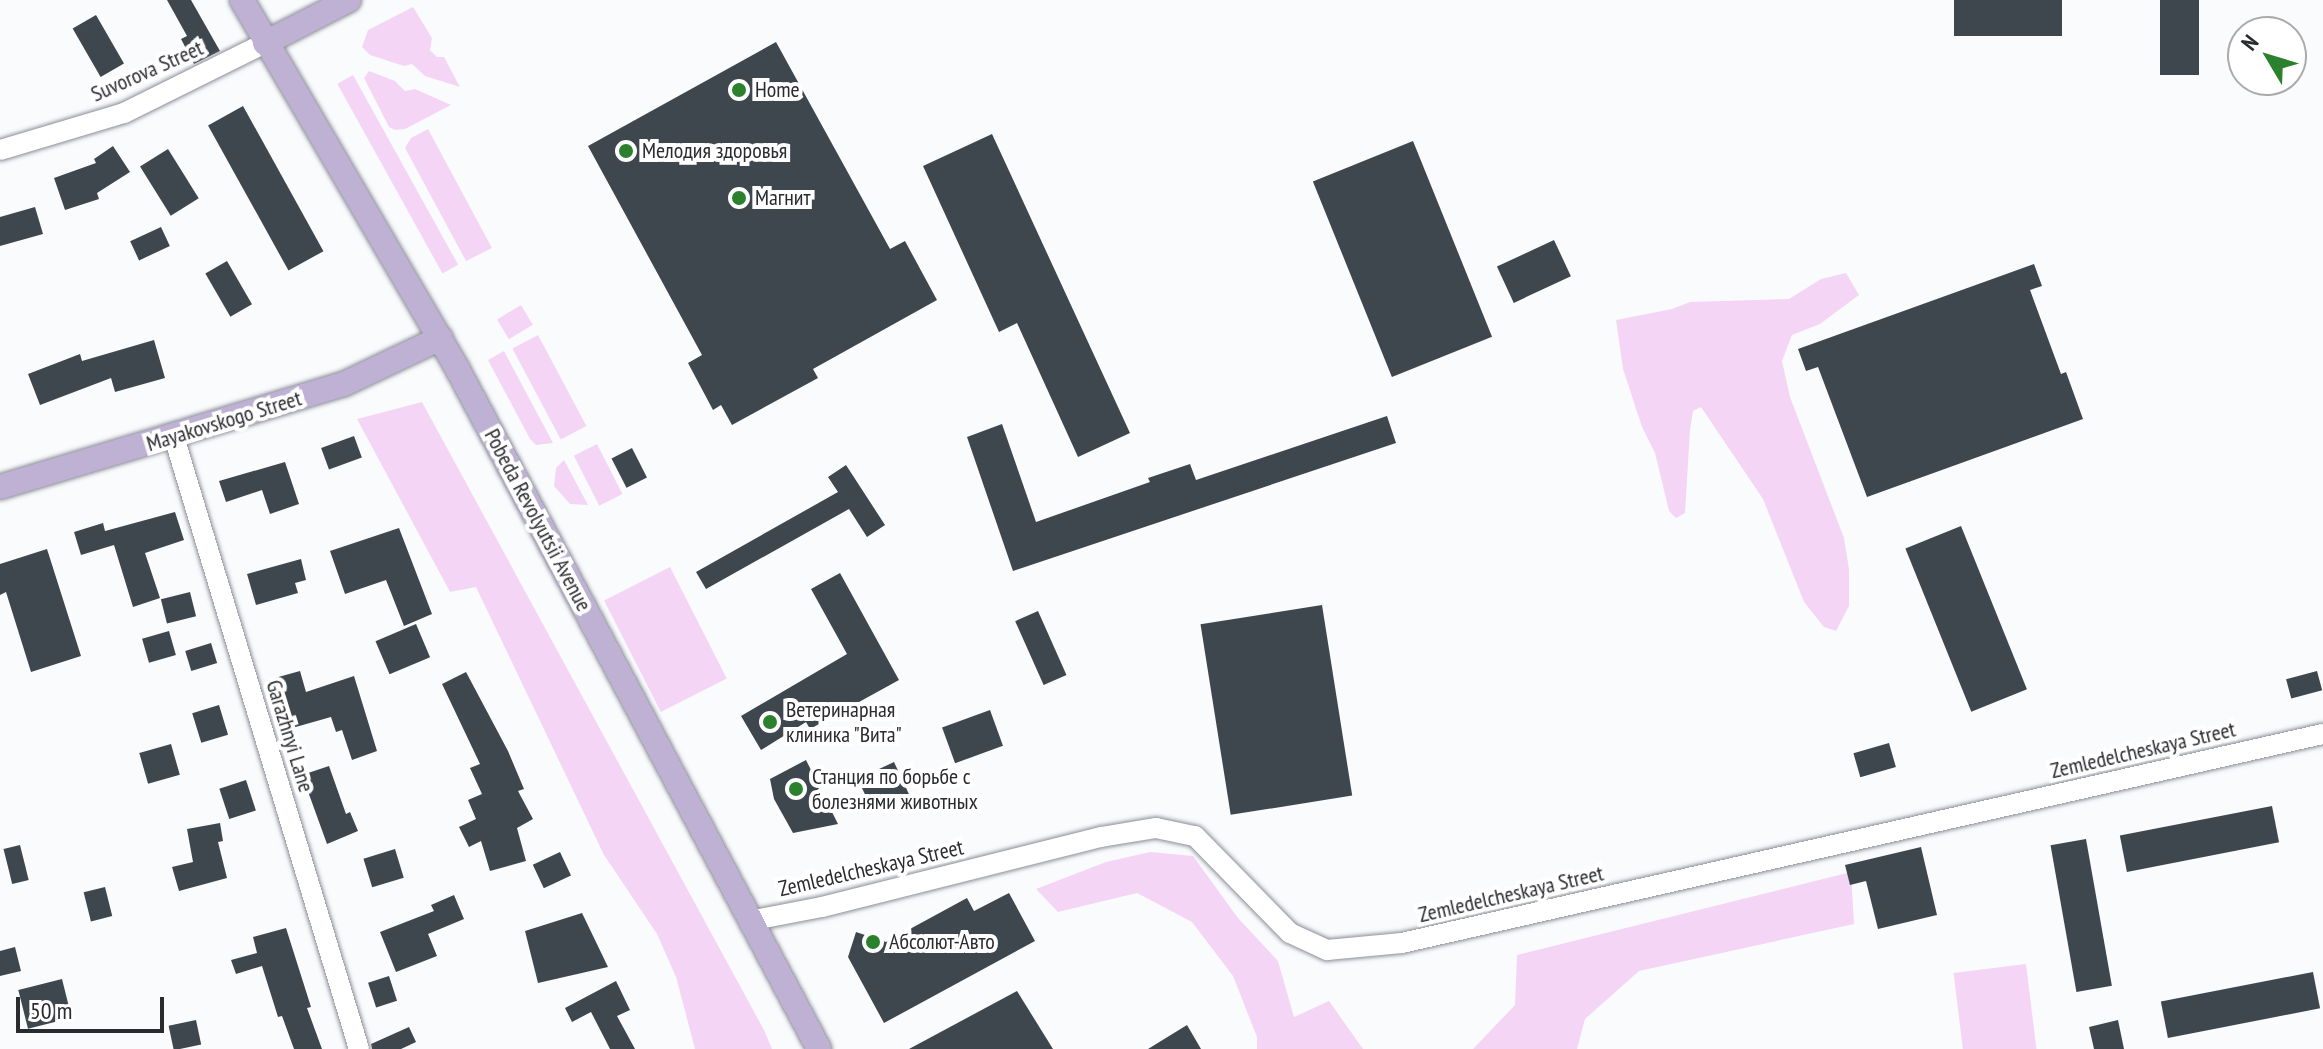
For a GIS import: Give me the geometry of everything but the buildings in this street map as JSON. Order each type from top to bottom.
[{"type":"main road","name":"Pobeda Revolyutsii Avenue","points":[[242,0],[441,338],[819,1049]]},
{"type":"main road","points":[[265,43],[349,0]]},
{"type":"main road","name":"Mayakovskogo Street","points":[[0,487],[344,384],[441,338]]},
{"type":"street","name":"Suvorova Street","points":[[0,150],[124,113],[265,43]]},
{"type":"street","name":"Garazhnyi Lane","points":[[174,437],[359,1049]]},
{"type":"street","name":"Zemledelcheskaya Street","points":[[749,921],[822,907],[1101,837],[1156,828],[1195,836],[1290,933],[1327,950],[1402,943],[2323,734]]},
{"type":"shaded area","points":[[413,7],[432,38],[430,50],[437,57],[444,57],[460,87],[425,76],[412,64],[404,66],[370,55],[362,47],[368,30]]},
{"type":"shaded area","points":[[369,71],[395,81],[405,91],[415,89],[451,105],[405,129],[395,130],[389,127],[364,78]]},
{"type":"shaded area","points":[[353,75],[458,265],[442,274],[337,84]]},
{"type":"shaded area","points":[[428,129],[492,248],[466,261],[405,148],[411,138]]},
{"type":"shaded area","points":[[1846,273],[1859,295],[1820,324],[1792,335],[1782,361],[1790,397],[1844,538],[1849,569],[1849,606],[1836,631],[1824,627],[1804,602],[1763,499],[1701,407],[1693,411],[1690,430],[1685,513],[1676,518],[1669,511],[1655,453],[1642,427],[1623,369],[1616,320],[1672,309],[1690,302],[1789,299],[1821,279]]},
{"type":"shaded area","points":[[521,305],[533,325],[509,339],[497,319]]},
{"type":"shaded area","points":[[538,335],[586,426],[561,440],[512,349]]},
{"type":"shaded area","points":[[504,351],[553,443],[536,445],[530,439],[488,360]]},
{"type":"shaded area","points":[[422,402],[772,1049],[695,1049],[676,977],[657,934],[604,855],[476,587],[450,592],[357,419]]},
{"type":"shaded area","points":[[597,444],[622,494],[599,506],[574,456]]},
{"type":"shaded area","points":[[564,460],[588,505],[570,504],[554,486],[556,468]]},
{"type":"shaded area","points":[[670,567],[727,678],[661,712],[604,601]]},
{"type":"shaded area","points":[[1150,852],[1193,856],[1238,918],[1278,961],[1294,1017],[1329,1001],[1363,1049],[1257,1049],[1257,1037],[1233,976],[1192,922],[1137,893],[1058,912],[1036,889],[1106,862]]},
{"type":"shaded area","points":[[1851,872],[1854,924],[1639,971],[1585,1019],[1577,1049],[1473,1049],[1515,1005],[1517,955]]},
{"type":"shaded area","points":[[2026,964],[2036,1049],[1963,1049],[1954,973]]},
{"type":"place","name":"Home","points":[[739,90]]},
{"type":"place","name":"Мелодия здоровья","points":[[626,151]]},
{"type":"place","name":"Магнит","points":[[739,198]]},
{"type":"place","name":"Ветеринарная клиника \"Вита\"","points":[[770,722]]},
{"type":"place","name":"Станция по борьбе с болезнями животных","points":[[796,789]]},
{"type":"place","name":"Абсолют-Авто","points":[[873,942]]}]
